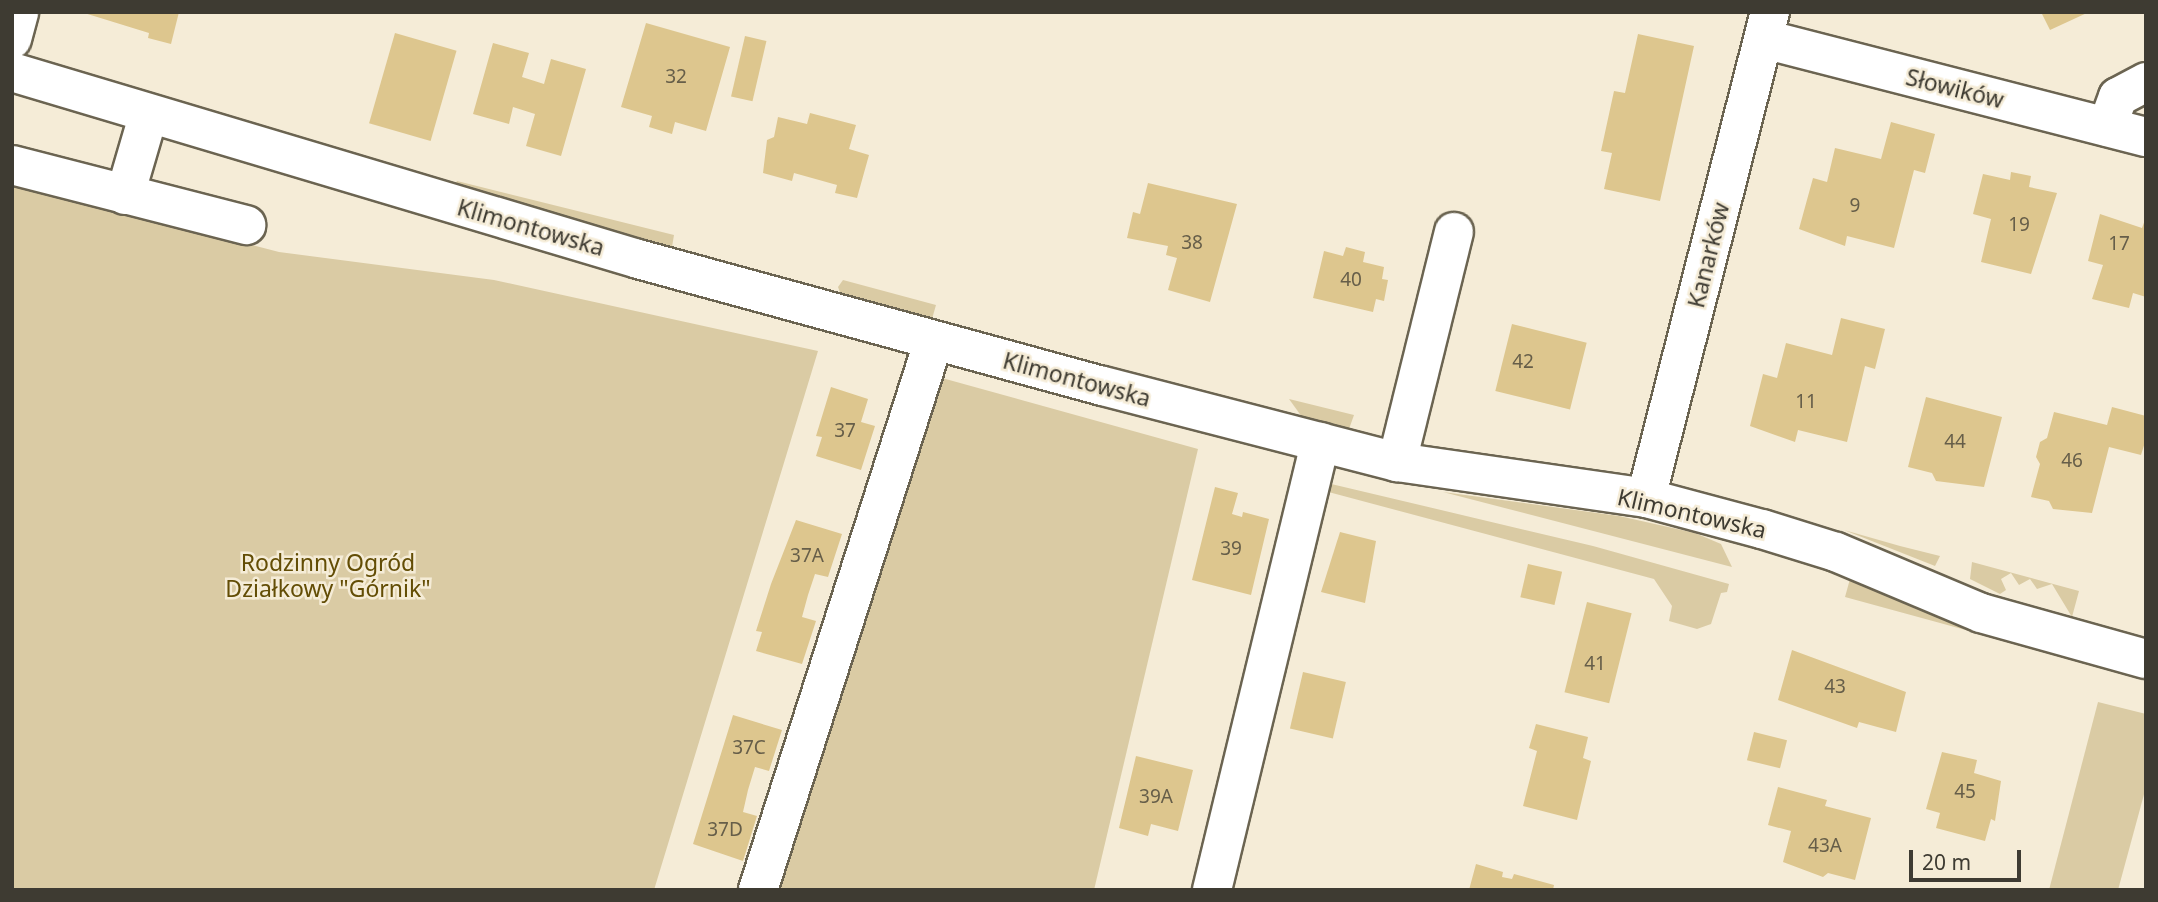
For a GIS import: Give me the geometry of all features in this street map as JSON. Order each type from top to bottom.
[{"type":"street","points":[[12,39],[19,12]]},
{"type":"street","name":"Słowików","points":[[1767,26],[2146,137]]},
{"type":"street","name":"Kanarków","points":[[1646,498],[1767,26]]},
{"type":"street","name":"Klimontowska","points":[[12,72],[625,256],[1320,442],[1398,462],[1646,498],[1836,552],[1981,613],[2146,659]]},
{"type":"street","points":[[2107,127],[2118,97],[2146,82]]},
{"type":"street","points":[[125,195],[149,113]]},
{"type":"street","points":[[12,165],[246,225]]},
{"type":"street","points":[[1398,462],[1454,232]]},
{"type":"street","points":[[758,890],[934,340]]},
{"type":"street","points":[[1212,890],[1320,442]]},
{"type":"green space","points":[[457,181],[674,235],[672,247],[456,183]]},
{"type":"green space","name":"Rodzinny Ogród Działkowy \"Górnik\"","points":[[12,183],[279,252],[494,280],[818,351],[654,890],[12,890]]},
{"type":"green space","points":[[843,280],[936,305],[932,319],[841,295],[838,287]]},
{"type":"green space","points":[[942,378],[1198,449],[1094,890],[779,890]]},
{"type":"green space","points":[[1289,399],[1354,415],[1349,429],[1302,417]]},
{"type":"green space","points":[[1327,483],[1593,546],[1729,584],[1727,592],[1721,593],[1711,624],[1697,629],[1669,621],[1672,606],[1654,579],[1321,490]]},
{"type":"green space","points":[[1443,492],[1619,516],[1695,533],[1721,544],[1732,567]]},
{"type":"green space","points":[[1844,530],[1900,546],[1940,556],[1935,566]]},
{"type":"green space","points":[[1972,562],[2079,591],[2072,617],[2052,584],[2037,589],[2030,579],[2019,585],[2011,573],[2001,579],[2006,590],[2000,594],[1970,579]]},
{"type":"green space","points":[[1850,579],[1863,585],[1973,632],[1845,597]]},
{"type":"green space","points":[[2098,702],[2146,714],[2146,787],[2118,890],[2049,890]]},
{"type":"building","points":[[81,12],[179,12],[171,44],[148,38],[149,33]]},
{"type":"building","points":[[2041,12],[2089,12],[2050,30]]},
{"type":"building","points":[[646,23],[730,47],[706,131],[675,122],[672,134],[649,127],[652,116],[621,107]]},
{"type":"building","points":[[395,33],[457,51],[431,141],[369,123]]},
{"type":"building","points":[[1638,34],[1694,46],[1660,201],[1604,189],[1612,153],[1601,151],[1614,91],[1625,93]]},
{"type":"building","points":[[745,36],[766,41],[752,101],[731,96]]},
{"type":"building","points":[[493,43],[529,53],[522,77],[544,84],[551,59],[586,69],[561,156],[526,146],[535,114],[513,107],[509,124],[473,114]]},
{"type":"building","points":[[810,113],[856,125],[849,149],[869,155],[857,198],[835,193],[837,185],[794,173],[792,181],[763,173],[767,140],[774,137],[778,117],[807,124]]},
{"type":"building","points":[[1891,122],[1935,134],[1925,173],[1914,170],[1894,248],[1847,236],[1845,246],[1799,229],[1813,178],[1827,182],[1835,148],[1881,159]]},
{"type":"building","points":[[2011,172],[2031,176],[2029,187],[2057,193],[2031,274],[1981,262],[1991,219],[1973,214],[1983,174],[2010,180]]},
{"type":"building","points":[[1148,183],[1237,204],[1210,302],[1168,290],[1177,258],[1166,255],[1168,246],[1127,238],[1133,212],[1140,214]]},
{"type":"building","points":[[2100,214],[2142,228],[2146,217],[2146,297],[2133,293],[2129,308],[2092,299],[2103,265],[2088,261]]},
{"type":"building","points":[[1346,247],[1365,252],[1363,262],[1384,267],[1382,279],[1388,280],[1384,301],[1376,299],[1373,312],[1313,298],[1324,251],[1343,256]]},
{"type":"building","points":[[1841,318],[1885,329],[1875,369],[1865,366],[1847,442],[1798,430],[1795,442],[1750,426],[1763,374],[1777,378],[1786,343],[1832,355]]},
{"type":"building","points":[[1512,324],[1587,343],[1570,410],[1495,391]]},
{"type":"building","points":[[831,387],[868,399],[861,422],[875,426],[861,470],[816,456],[822,437],[816,436]]},
{"type":"building","points":[[1926,397],[2002,417],[1984,487],[1936,481],[1932,473],[1908,467]]},
{"type":"building","points":[[2112,407],[2146,416],[2146,439],[2141,455],[2109,447],[2092,513],[2053,509],[2049,501],[2031,497],[2040,464],[2036,457],[2040,442],[2047,438],[2054,412],[2107,425]]},
{"type":"building","points":[[1215,487],[1238,493],[1232,514],[1242,517],[1243,512],[1269,519],[1251,595],[1192,580]]},
{"type":"building","points":[[796,520],[842,534],[828,577],[815,574],[808,595],[802,617],[816,621],[802,664],[756,651],[762,632],[756,631]]},
{"type":"building","points":[[1340,532],[1376,541],[1365,603],[1321,592]]},
{"type":"building","points":[[1528,564],[1562,572],[1554,605],[1520,597]]},
{"type":"building","points":[[1587,602],[1632,613],[1609,703],[1565,692]]},
{"type":"building","points":[[1792,650],[1906,692],[1896,732],[1859,722],[1857,728],[1778,700]]},
{"type":"building","points":[[1303,672],[1346,682],[1333,738],[1290,729]]},
{"type":"building","points":[[733,715],[782,730],[769,771],[755,767],[748,790],[743,812],[757,816],[743,861],[693,844]]},
{"type":"building","points":[[1536,724],[1588,737],[1583,758],[1591,761],[1577,820],[1523,806],[1537,751],[1529,748]]},
{"type":"building","points":[[1754,732],[1787,740],[1780,768],[1747,760]]},
{"type":"building","points":[[1942,752],[1977,760],[1974,773],[2001,781],[1995,821],[1991,819],[1985,841],[1936,828],[1940,813],[1926,809]]},
{"type":"building","points":[[1136,756],[1193,770],[1178,831],[1151,824],[1148,836],[1119,828]]},
{"type":"building","points":[[1778,787],[1827,800],[1825,806],[1871,818],[1855,880],[1828,873],[1823,877],[1783,862],[1791,831],[1768,825]]},
{"type":"building","points":[[1476,864],[1503,872],[1502,877],[1512,879],[1514,874],[1554,885],[1553,890],[1469,890]]}]
